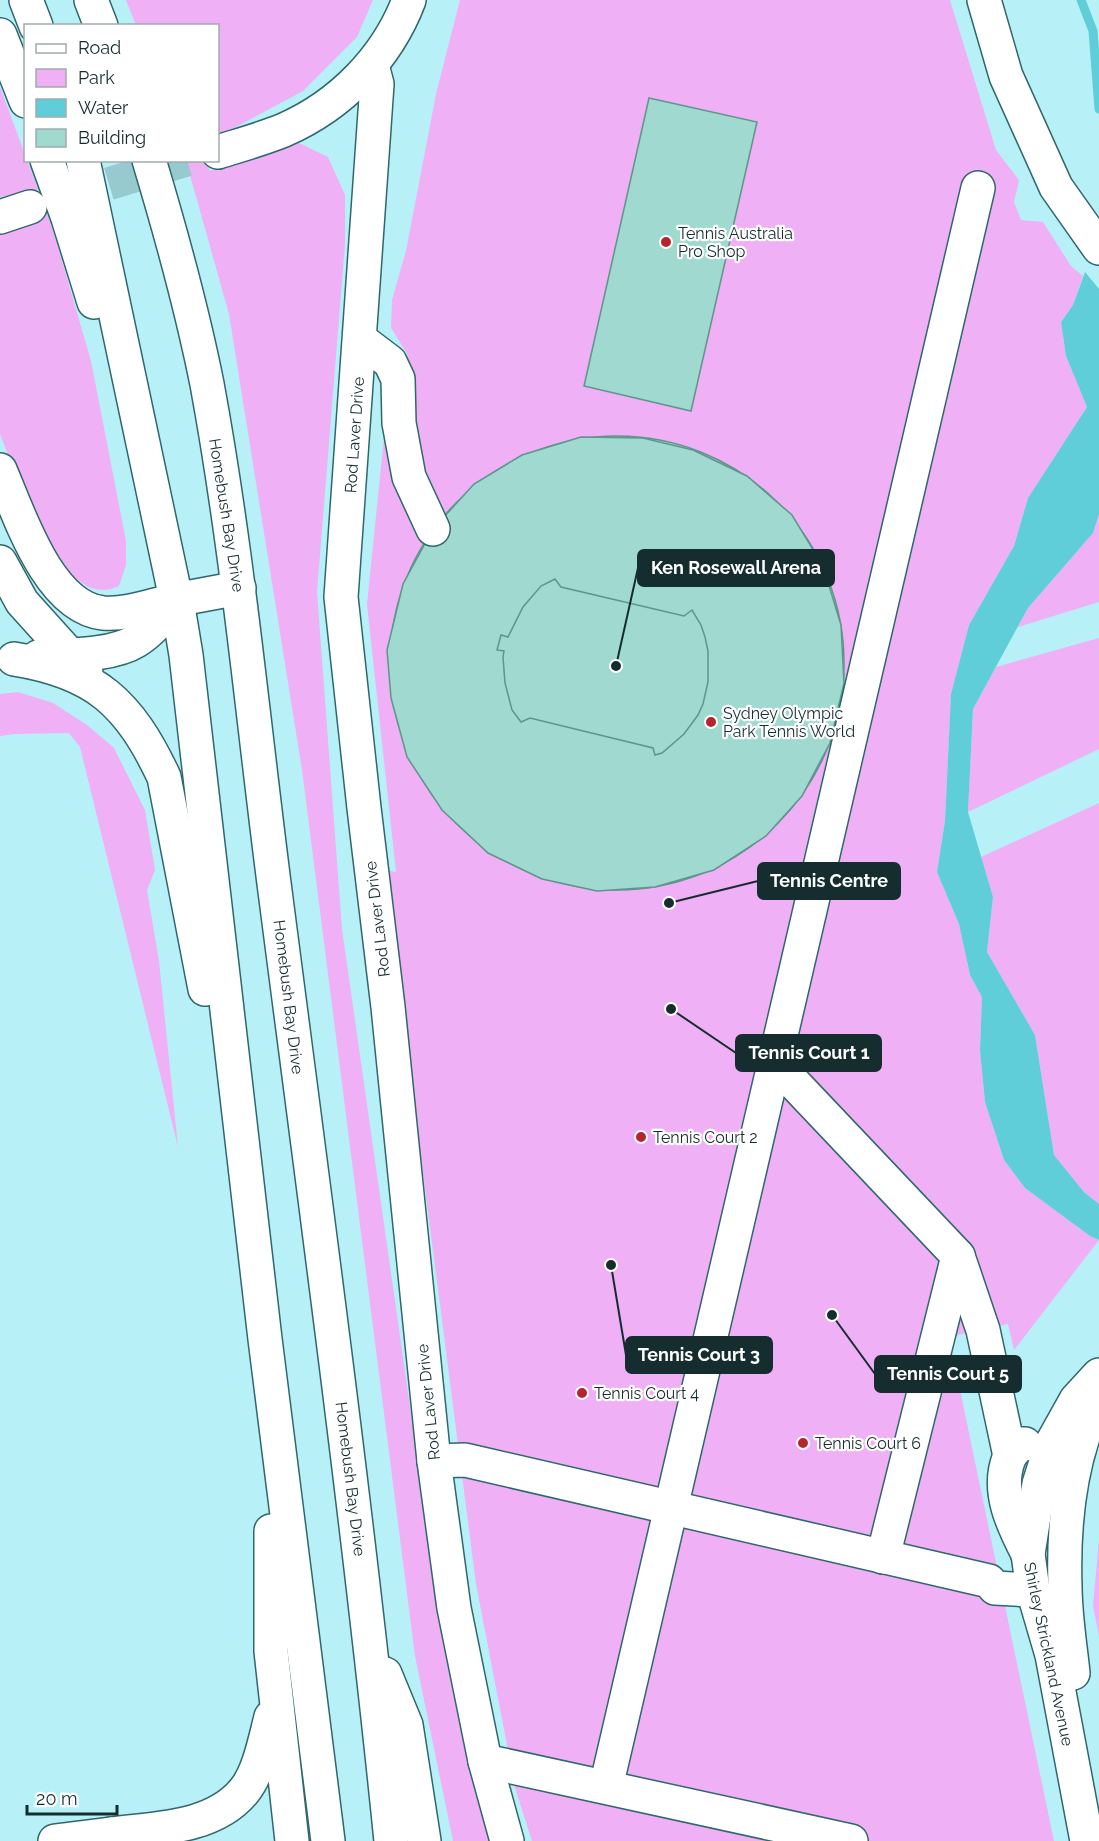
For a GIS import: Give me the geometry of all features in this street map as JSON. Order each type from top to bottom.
[{"type":"main road","points":[[26,0],[35,24]]},
{"type":"main road","points":[[91,0],[100,24]]},
{"type":"main road","points":[[219,152],[257,140],[299,123],[337,98],[360,79],[372,65],[391,37],[409,0]]},
{"type":"main road","points":[[984,0],[1006,76],[1056,187],[1099,248]]},
{"type":"main road","points":[[0,35],[24,96]]},
{"type":"main road","name":"Rod Laver Drive","points":[[372,65],[377,84],[361,340],[341,597],[388,1007],[434,1461],[454,1608],[485,1761],[507,1841]]},
{"type":"main road","points":[[48,162],[68,218],[159,516]]},
{"type":"main road","points":[[83,162],[179,613],[187,666],[328,1841]]},
{"type":"main road","name":"Homebush Bay Drive","points":[[149,162],[178,263],[206,381],[239,588],[269,844],[371,1641],[392,1841]]},
{"type":"main road","points":[[606,1787],[978,188]]},
{"type":"main road","points":[[361,340],[390,362],[398,379],[399,423],[409,477],[433,529]]},
{"type":"main road","points":[[0,470],[39,556],[55,581],[73,600],[86,608],[109,613],[127,611],[239,588]]},
{"type":"main road","points":[[0,562],[22,602],[137,727],[164,777],[255,1241]]},
{"type":"main road","points":[[7,658],[69,655],[126,646],[137,641],[157,624],[175,600]]},
{"type":"main road","points":[[7,658],[38,663],[75,674],[110,698]]},
{"type":"main road","points":[[775,1063],[958,1256],[984,1330],[1010,1456],[1004,1479],[1010,1518],[1028,1554]]},
{"type":"main road","points":[[884,1557],[958,1256]]},
{"type":"main road","name":"Shirley Strickland Avenue","points":[[1099,1375],[1076,1400],[1065,1448],[1068,1512],[1065,1587],[1073,1676],[1099,1796]]},
{"type":"main road","points":[[272,1388],[271,1652],[292,1841]]},
{"type":"main road","name":"Shirley Strickland Avenue","points":[[1087,1841],[1052,1655],[1033,1590],[1028,1554],[1039,1484],[1099,1398]]},
{"type":"main road","points":[[1010,1456],[1022,1444],[1065,1448]]},
{"type":"main road","points":[[434,1461],[459,1459],[989,1581],[994,1588],[1033,1590]]},
{"type":"main road","points":[[371,1641],[406,1725],[424,1841]]},
{"type":"main road","points":[[55,1841],[191,1823],[222,1811],[245,1790],[259,1760],[276,1701]]},
{"type":"main road","points":[[485,1761],[851,1841]]},
{"type":"green space","points":[[126,0],[373,0],[357,37],[303,91],[219,134],[219,24],[136,24]]},
{"type":"green space","points":[[460,0],[950,0],[996,150],[1019,180],[1014,202],[1021,220],[1043,222],[1071,266],[1083,276],[1073,305],[1061,322],[1066,356],[1087,407],[1028,498],[1014,546],[969,625],[951,694],[945,821],[937,872],[959,924],[970,975],[982,997],[980,1050],[985,1102],[1004,1160],[1025,1188],[1090,1236],[1099,1240],[1014,1350],[1008,1324],[949,1337],[1054,1841],[532,1841],[508,1766],[507,1745],[476,1584],[384,870],[396,872],[367,604],[390,379],[408,355],[391,328],[392,300],[406,251],[436,94]]},
{"type":"green space","points":[[0,87],[24,152],[24,162],[28,162],[53,230],[91,361],[126,541],[126,565],[119,586],[103,590],[89,587],[64,566],[31,507],[0,434],[0,234],[34,223],[25,192],[0,197]]},
{"type":"green space","points":[[299,143],[328,157],[345,195],[345,244],[317,592],[342,929],[436,1589],[491,1841],[453,1841],[415,1656],[302,770],[229,314],[186,162],[206,162],[210,171],[238,160],[261,156]]},
{"type":"green space","points":[[1099,514],[1099,602],[1018,627],[1028,608],[1093,533]]},
{"type":"green space","points":[[1099,638],[1099,749],[968,812],[973,709],[996,667]]},
{"type":"green space","points":[[18,692],[53,703],[87,725],[114,748],[145,810],[155,870],[147,890],[159,961],[178,1147],[80,747],[69,733],[0,736],[0,694]]},
{"type":"green space","points":[[1099,803],[1099,1204],[1084,1192],[1054,1155],[1035,1035],[987,952],[993,897],[981,857]]},
{"type":"green space","points":[[1099,1539],[1099,1636],[1093,1606]]},
{"type":"water","points":[[1085,272],[1099,289],[1099,514],[1093,533],[1028,608],[973,709],[968,812],[993,897],[987,952],[1035,1035],[1054,1155],[1084,1192],[1099,1204],[1099,1240],[1090,1236],[1025,1188],[1004,1160],[985,1102],[980,1050],[982,997],[970,975],[959,924],[937,872],[945,821],[951,694],[969,625],[1014,546],[1028,498],[1087,407],[1066,356],[1061,322],[1073,305]]},
{"type":"building","points":[[649,98],[757,122],[691,411],[584,386]]},
{"type":"building","points":[[617,436],[661,440],[704,453],[743,474],[777,503],[806,537],[827,576],[840,619],[844,663],[840,707],[827,750],[806,789],[777,823],[743,852],[704,873],[661,886],[617,890],[573,886],[530,873],[491,852],[457,823],[428,789],[407,750],[394,707],[390,663],[394,619],[407,576],[428,537],[457,503],[491,474],[530,453],[573,440]]},
{"type":"building","points":[[581,437],[643,438],[693,450],[747,476],[792,515],[823,566],[841,625],[844,683],[830,743],[802,796],[766,836],[714,870],[655,887],[597,891],[542,879],[488,853],[442,810],[407,757],[391,698],[387,650],[403,584],[433,529],[474,484],[522,455]],"holes":[[[555,579],[561,587],[684,616],[692,610],[705,637],[708,651],[708,682],[698,715],[684,734],[662,753],[655,755],[653,748],[530,718],[521,722],[512,710],[505,683],[504,651],[497,650],[501,635],[508,637],[523,607],[541,586]]]},
{"type":"waterway","points":[[1081,0],[1093,31],[1099,109]]},
{"type":"tunnel","points":[[62,198],[180,162]]},
{"type":"place","name":"Tennis Australia Pro Shop","points":[[666,242]]},
{"type":"place","name":"Ken Rosewall Arena","points":[[616,666]]},
{"type":"place","name":"Sydney Olympic Park Tennis World","points":[[711,722]]},
{"type":"place","name":"Tennis Centre","points":[[669,903]]},
{"type":"place","name":"Tennis Court 1","points":[[671,1009]]},
{"type":"place","name":"Tennis Court 2","points":[[641,1137]]},
{"type":"place","name":"Tennis Court 3","points":[[611,1265]]},
{"type":"place","name":"Tennis Court 5","points":[[832,1315]]},
{"type":"place","name":"Tennis Court 4","points":[[582,1393]]},
{"type":"place","name":"Tennis Court 6","points":[[803,1443]]}]
